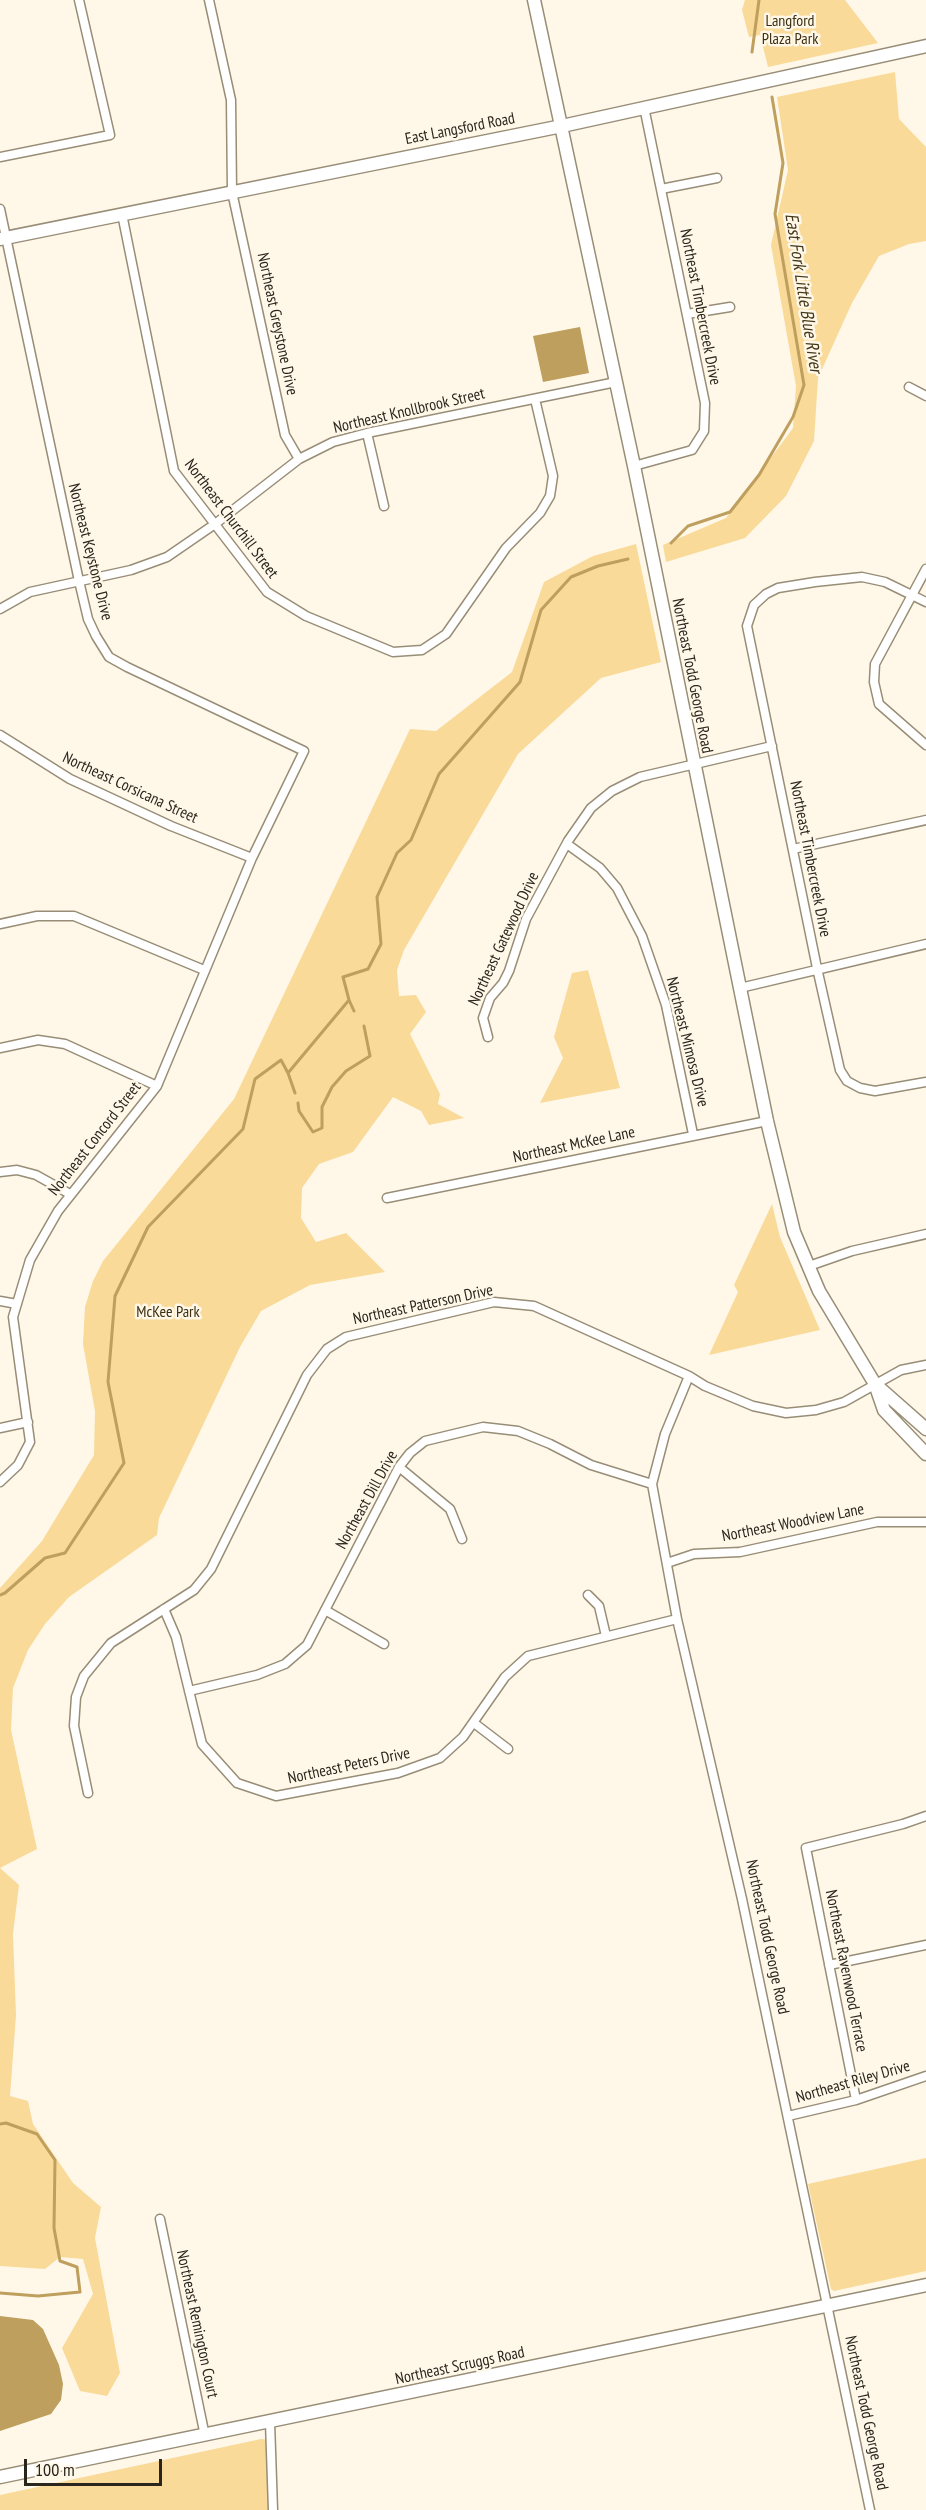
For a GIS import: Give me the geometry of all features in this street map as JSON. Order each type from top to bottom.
[{"type":"street","points":[[0,157],[110,135],[79,0]]},
{"type":"street","name":"Northeast Greystone Drive","points":[[209,0],[231,100],[232,192],[285,435],[299,459]]},
{"type":"street","name":"Northeast Todd George Road","points":[[534,0],[634,466],[692,763],[766,1121],[794,1232],[808,1266],[819,1291],[875,1384]]},
{"type":"street","name":"East Langsford Road","points":[[3,239],[562,126],[926,46]]},
{"type":"street","name":"Northeast Timbercreek Drive","points":[[634,466],[692,450],[704,431],[705,403],[644,107]]},
{"type":"street","points":[[661,189],[717,178]]},
{"type":"street","name":"Northeast Keystone Drive","points":[[0,209],[3,239],[88,619],[109,657],[127,668],[304,752]]},
{"type":"street","name":"Northeast Churchill Street","points":[[122,214],[174,471],[267,592],[287,606],[387,650],[402,653],[422,650],[446,634],[506,548],[548,502],[553,476],[535,399]]},
{"type":"street","points":[[687,314],[730,307]]},
{"type":"street","name":"Northeast Knollbrook Street","points":[[0,609],[30,592],[131,570],[168,557],[299,459],[333,442],[615,382]]},
{"type":"street","points":[[909,387],[926,396]]},
{"type":"street","points":[[368,433],[384,507]]},
{"type":"street","points":[[926,569],[875,664],[874,682],[879,704],[926,745]]},
{"type":"street","name":"Northeast Timbercreek Drive","points":[[913,595],[885,582],[862,577],[791,585],[766,594],[754,605],[747,626],[840,1070],[847,1081],[860,1088],[875,1091],[926,1082]]},
{"type":"street","points":[[913,595],[926,602]]},
{"type":"street","name":"Northeast Corsicana Street","points":[[0,735],[70,779],[171,826],[252,858]]},
{"type":"street","name":"Northeast Gatewood Drive","points":[[488,1037],[483,1018],[490,998],[506,977],[526,919],[583,817],[612,791],[640,777],[772,746]]},
{"type":"street","name":"Northeast Concord Street","points":[[0,1482],[25,1455],[30,1442],[13,1317],[30,1260],[46,1229],[70,1194],[157,1086],[252,858],[304,752]]},
{"type":"street","points":[[793,849],[926,820]]},
{"type":"street","name":"Northeast Mimosa Drive","points":[[567,844],[606,874],[629,907],[638,926],[666,1005],[693,1134]]},
{"type":"street","points":[[0,924],[37,916],[74,916],[204,970]]},
{"type":"street","points":[[740,988],[926,944]]},
{"type":"street","points":[[0,1048],[38,1040],[65,1044],[157,1086]]},
{"type":"street","name":"Northeast McKee Lane","points":[[387,1198],[766,1121]]},
{"type":"street","points":[[0,1172],[17,1170],[36,1175],[70,1194]]},
{"type":"street","points":[[808,1266],[852,1251],[926,1234]]},
{"type":"street","points":[[0,1301],[17,1304]]},
{"type":"street","name":"Northeast Patterson Drive","points":[[88,1794],[74,1726],[76,1697],[84,1676],[111,1643],[194,1590],[211,1569],[307,1375],[327,1350],[346,1337],[494,1302],[534,1306],[753,1406],[786,1413],[816,1410],[844,1402],[901,1370],[926,1365]]},
{"type":"street","name":"Northeast Todd George Road","points":[[690,1376],[665,1434],[652,1484],[677,1619],[742,1899],[870,2510]]},
{"type":"street","points":[[875,1384],[926,1429]]},
{"type":"street","points":[[875,1384],[884,1410],[926,1454]]},
{"type":"street","points":[[0,1428],[28,1422]]},
{"type":"street","name":"Northeast Dill Drive","points":[[189,1691],[257,1675],[285,1664],[307,1645],[399,1467],[410,1453],[425,1442],[483,1427],[518,1431],[591,1465],[652,1484]]},
{"type":"street","points":[[399,1467],[450,1509],[462,1539]]},
{"type":"street","name":"Northeast Woodview Lane","points":[[667,1563],[693,1554],[740,1552],[877,1522],[926,1522]]},
{"type":"street","points":[[588,1595],[599,1606],[606,1636]]},
{"type":"street","points":[[164,1609],[176,1637],[189,1691]]},
{"type":"street","points":[[325,1610],[384,1644]]},
{"type":"street","name":"Northeast Peters Drive","points":[[189,1691],[202,1744],[237,1783],[276,1796],[398,1773],[440,1758],[474,1724],[505,1677],[528,1656],[677,1619]]},
{"type":"street","points":[[474,1724],[508,1749]]},
{"type":"street","name":"Northeast Ravenwood Terrace","points":[[856,2100],[806,1848],[903,1824],[926,1816]]},
{"type":"street","points":[[829,1965],[926,1945]]},
{"type":"street","name":"Northeast Riley Drive","points":[[788,2116],[856,2100],[926,2076]]},
{"type":"street","name":"Northeast Remington Court","points":[[160,2219],[205,2436]]},
{"type":"street","name":"Northeast Scruggs Road","points":[[0,2477],[926,2285]]},
{"type":"street","points":[[270,2422],[273,2510]]},
{"type":"green space","name":"Langford Plaza Park","points":[[745,0],[845,0],[878,43],[768,67],[760,35],[749,37],[742,10]]},
{"type":"green space","points":[[895,72],[899,119],[926,147],[926,241],[909,244],[879,256],[852,303],[818,378],[814,441],[786,496],[745,538],[666,562],[663,545],[726,518],[793,428],[796,386],[771,245],[788,170],[777,97]]},
{"type":"green space","name":"McKee Park","points":[[636,544],[661,662],[601,678],[518,754],[404,950],[397,970],[399,996],[416,995],[426,1012],[410,1034],[440,1094],[438,1104],[464,1118],[429,1125],[421,1111],[393,1097],[353,1152],[319,1164],[302,1188],[301,1218],[316,1242],[346,1233],[385,1272],[310,1285],[261,1311],[240,1347],[159,1518],[157,1535],[69,1597],[45,1624],[28,1650],[13,1688],[11,1730],[37,1849],[0,1868],[0,1588],[42,1541],[94,1455],[95,1411],[83,1344],[85,1307],[93,1281],[103,1261],[234,1099],[410,729],[436,731],[512,672],[544,582],[593,556]]},
{"type":"green space","points":[[588,970],[620,1088],[540,1103],[563,1058],[554,1037],[572,973]]},
{"type":"green space","points":[[772,1204],[780,1237],[820,1330],[709,1355],[738,1292],[734,1285]]},
{"type":"green space","points":[[0,1868],[19,1885],[13,1934],[16,2015],[10,2096],[28,2101],[33,2124],[73,2183],[101,2207],[95,2238],[120,2373],[107,2396],[80,2391],[62,2348],[93,2294],[83,2259],[60,2257],[45,2269],[0,2266]]},
{"type":"green space","points":[[926,2158],[926,2271],[834,2291],[831,2289],[808,2184]]},
{"type":"green space","points":[[261,2439],[270,2440],[273,2510],[0,2510],[0,2495]]},
{"type":"shaded area","points":[[580,327],[589,373],[543,382],[533,336]]},
{"type":"shaded area","points":[[0,2316],[33,2320],[43,2329],[59,2365],[63,2384],[61,2400],[51,2414],[0,2431]]},
{"type":"waterway","name":"East Fork Little Blue River","points":[[752,52],[759,0]]},
{"type":"waterway","name":"East Fork Little Blue River","points":[[671,543],[688,526],[730,512],[759,475],[793,417],[804,385],[775,214],[783,163],[772,97]]},
{"type":"waterway","name":"East Fork Little Blue River","points":[[0,1595],[45,1558],[65,1553],[124,1463],[108,1382],[115,1296],[148,1227],[243,1129],[255,1079],[281,1060],[288,1073],[349,1000],[343,977],[368,969],[381,944],[377,897],[397,853],[411,840],[439,774],[520,682],[541,610],[571,577],[598,566],[628,559]]},
{"type":"waterway","points":[[349,1000],[354,1011]]},
{"type":"waterway","points":[[298,1103],[299,1111],[313,1132],[322,1128],[322,1107],[332,1087],[346,1071],[370,1056],[364,1026]]},
{"type":"waterway","points":[[288,1073],[295,1093]]},
{"type":"waterway","name":"East Fork Little Blue River","points":[[0,2124],[6,2123],[37,2134],[55,2160],[54,2228],[60,2261],[77,2267],[80,2292],[38,2296],[0,2293]]}]
